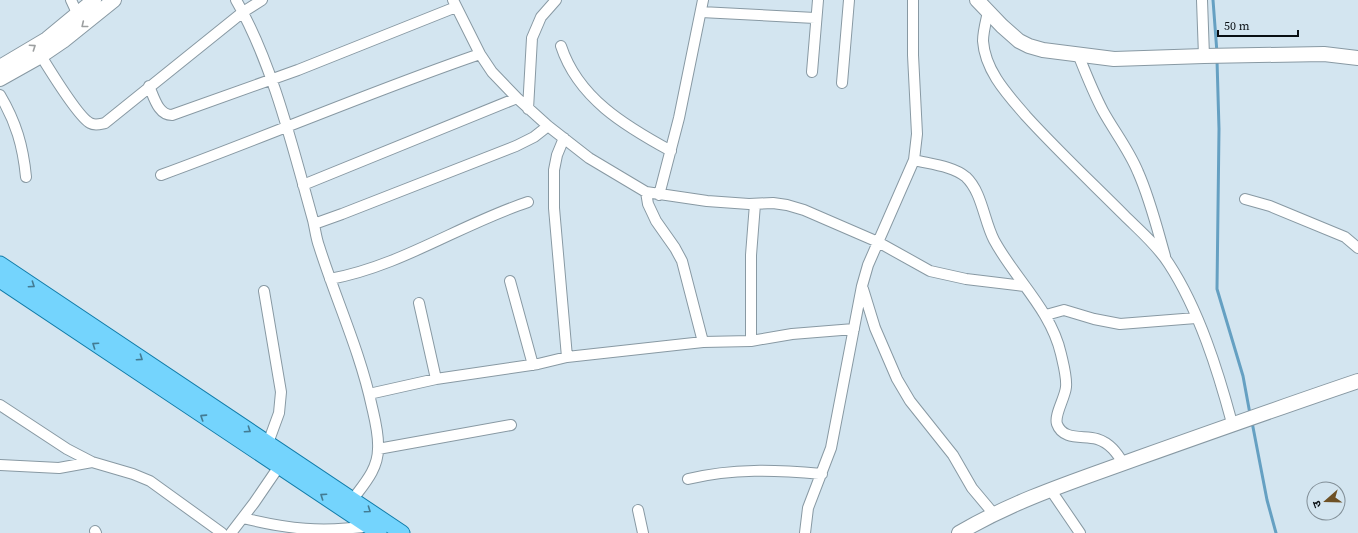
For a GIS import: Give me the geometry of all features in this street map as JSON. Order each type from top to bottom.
[{"type":"main road","points":[[0,264],[168,385],[268,443],[283,461],[353,499],[402,533]]},
{"type":"main road","points":[[0,280],[168,385],[283,461],[374,530]]},
{"type":"street","points":[[71,0],[78,13]]},
{"type":"street","points":[[0,68],[47,39],[94,0]]},
{"type":"street","points":[[0,79],[63,42],[114,0]]},
{"type":"street","points":[[236,0],[243,12],[271,80],[286,126],[314,224],[318,245],[353,339],[369,394],[378,448],[376,463],[366,482],[353,499]]},
{"type":"street","points":[[41,56],[80,114],[88,123],[97,125],[105,123],[125,108],[149,86],[243,12],[262,0]]},
{"type":"street","points":[[528,109],[532,38],[541,17],[556,0]]},
{"type":"street","points":[[659,195],[671,151],[701,12],[702,0]]},
{"type":"street","points":[[812,72],[818,0]]},
{"type":"street","points":[[842,83],[849,0]]},
{"type":"street","points":[[805,533],[808,508],[831,448],[862,286],[868,265],[914,160],[917,134],[913,54],[913,0]]},
{"type":"street","points":[[977,0],[1002,26],[1029,46],[1078,54],[1114,59],[1324,54],[1358,58]]},
{"type":"street","points":[[1202,0],[1208,56]]},
{"type":"street","points":[[149,86],[162,112],[166,115],[172,115],[271,80],[454,4],[480,54],[492,72],[528,109],[604,168],[646,192],[699,200],[755,204],[773,203],[787,205],[804,210],[878,242],[930,271],[966,280],[1024,286]]},
{"type":"street","points":[[701,12],[816,18]]},
{"type":"street","points":[[988,12],[983,41],[991,67],[1008,95],[1044,136],[1150,242],[1166,260]]},
{"type":"street","points":[[561,46],[566,62],[576,78],[590,95],[611,115],[634,131],[671,151]]},
{"type":"street","points":[[162,175],[225,152],[286,126],[416,76],[480,54]]},
{"type":"street","points":[[1078,54],[1090,87],[1103,112],[1127,148],[1138,172],[1154,216],[1166,260],[1196,318],[1223,388],[1232,423]]},
{"type":"street","points":[[0,95],[12,116],[19,133],[26,177]]},
{"type":"street","points":[[302,185],[517,98]]},
{"type":"street","points":[[314,224],[516,146],[534,137],[548,126]]},
{"type":"street","points":[[564,138],[557,155],[554,170],[554,208],[567,357]]},
{"type":"street","points":[[914,160],[956,170],[972,183],[993,238],[1011,268],[1046,315],[1061,353],[1066,386],[1061,408],[1056,417],[1057,425],[1062,432],[1075,437],[1097,439],[1110,446],[1123,463]]},
{"type":"street","points":[[646,192],[648,204],[656,222],[675,248],[682,261],[703,342]]},
{"type":"street","points":[[1245,199],[1270,206],[1345,237],[1358,248]]},
{"type":"street","points":[[330,279],[355,274],[393,260],[499,212],[528,202]]},
{"type":"street","points":[[751,341],[751,255],[755,204]]},
{"type":"street","points":[[510,281],[533,364]]},
{"type":"street","points":[[862,286],[875,328],[897,379],[924,420],[953,455],[972,488],[993,513]]},
{"type":"street","points":[[264,291],[281,392],[279,413],[268,443]]},
{"type":"street","points":[[420,303],[436,379]]},
{"type":"street","points":[[1046,315],[1064,310],[1094,319],[1120,324],[1196,318]]},
{"type":"street","points":[[369,394],[436,379],[533,364],[567,357],[703,342],[751,341],[792,334],[854,330]]},
{"type":"street","points":[[959,533],[993,513],[1050,489],[1232,423],[1358,381]]},
{"type":"street","points":[[0,405],[67,449],[92,462],[133,474],[150,481],[222,533]]},
{"type":"street","points":[[378,448],[511,426]]},
{"type":"street","points":[[231,533],[283,461]]},
{"type":"street","points":[[0,465],[59,468],[92,462]]},
{"type":"street","points":[[688,479],[712,474],[739,471],[774,470],[822,474]]},
{"type":"street","points":[[1050,489],[1080,533]]},
{"type":"street","points":[[638,510],[643,533]]},
{"type":"street","points":[[243,518],[285,528],[314,531],[374,530]]},
{"type":"waterway","points":[[1213,0],[1217,53]]},
{"type":"waterway","points":[[1217,60],[1219,129],[1217,289],[1243,376],[1250,414]]},
{"type":"waterway","points":[[1252,422],[1267,500],[1276,533]]}]
